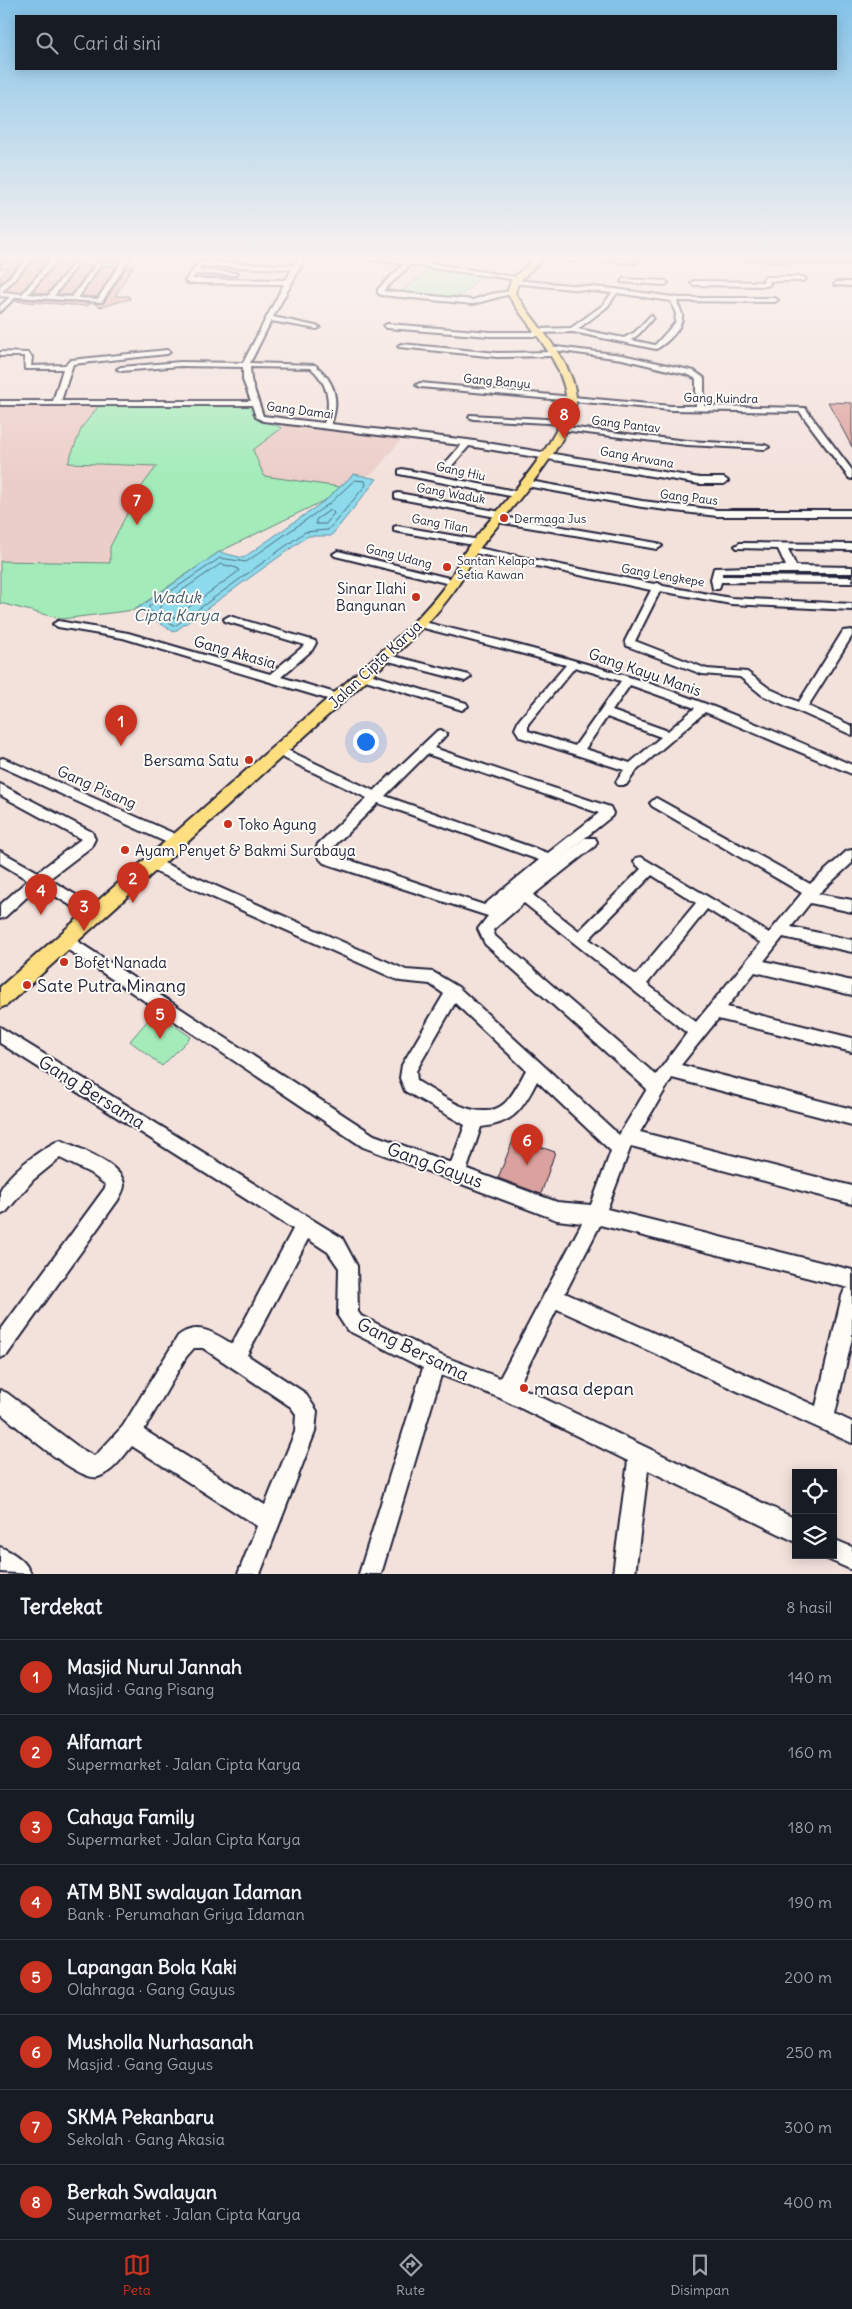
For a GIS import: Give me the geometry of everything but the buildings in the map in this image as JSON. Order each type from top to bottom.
[{"type":"main road","points":[[537,332],[561,368],[571,398]]},
{"type":"main road","name":"Jalan Cipta Karya","points":[[0,999],[420,624],[454,582],[476,547],[546,453],[564,425],[571,398]]},
{"type":"street","points":[[256,404],[248,380],[246,364],[265,330]]},
{"type":"street","points":[[438,330],[490,334],[565,330]]},
{"type":"street","points":[[575,330],[654,347],[671,330]]},
{"type":"street","points":[[624,341],[638,330]]},
{"type":"street","points":[[401,346],[498,354],[550,351],[622,357],[691,373],[700,378],[700,410]]},
{"type":"street","points":[[56,404],[67,367],[71,362],[167,352]]},
{"type":"street","points":[[0,354],[26,354],[29,356],[27,368],[67,367]]},
{"type":"street","points":[[121,368],[180,364],[304,365],[318,369],[332,398],[333,406],[328,425]]},
{"type":"street","name":"Gang Banyu","points":[[420,385],[571,398]]},
{"type":"street","name":"Gang Kuindra","points":[[571,398],[700,410],[802,410],[848,465]]},
{"type":"street","name":"Gang Damai","points":[[0,404],[256,404],[260,417],[263,419],[328,425],[546,453]]},
{"type":"street","name":"Gang Pantav","points":[[473,417],[564,425],[687,444],[765,447]]},
{"type":"street","points":[[447,466],[468,442]]},
{"type":"street","name":"Gang Arwana","points":[[546,453],[700,480],[724,481]]},
{"type":"street","points":[[848,465],[852,476]]},
{"type":"street","name":"Gang Hiu","points":[[402,472],[520,489]]},
{"type":"street","name":"Gang Paus","points":[[520,489],[717,513],[852,513]]},
{"type":"street","name":"Gang Waduk","points":[[398,496],[657,546]]},
{"type":"street","name":"Gang Tilan","points":[[397,529],[476,547]]},
{"type":"street","points":[[740,546],[852,547]]},
{"type":"street","name":"Gang Lengkepe","points":[[476,547],[602,578],[658,586],[730,601],[852,607]]},
{"type":"street","points":[[782,547],[792,569]]},
{"type":"street","name":"Gang Udang","points":[[338,554],[454,582]]},
{"type":"street","points":[[716,597],[717,570],[852,570]]},
{"type":"street","points":[[716,579],[852,580]]},
{"type":"street","points":[[658,586],[630,641],[631,644],[706,672],[743,674],[766,692],[852,731]]},
{"type":"street","points":[[230,619],[311,643],[308,648],[272,679]]},
{"type":"street","name":"Gang Akasia","points":[[58,624],[124,635],[338,698]]},
{"type":"street","name":"Gang Kayu Manis","points":[[420,624],[573,663],[628,680],[760,729],[852,770]]},
{"type":"street","points":[[801,708],[847,634],[852,633]]},
{"type":"street","points":[[385,657],[465,677]]},
{"type":"street","points":[[573,663],[523,723],[521,729],[524,734],[632,768]]},
{"type":"street","points":[[363,676],[462,706]]},
{"type":"street","points":[[577,751],[628,680]]},
{"type":"street","points":[[622,782],[632,768],[702,708]]},
{"type":"street","points":[[604,712],[670,736]]},
{"type":"street","points":[[425,749],[605,810],[607,813],[486,911],[329,859],[323,854],[323,848],[377,798],[425,749],[441,734]]},
{"type":"street","points":[[279,751],[377,798],[550,859]]},
{"type":"street","name":"Gang Pisang","points":[[3,762],[177,841]]},
{"type":"street","points":[[0,789],[87,836],[88,839],[86,843],[38,879],[0,913]]},
{"type":"street","points":[[656,803],[809,894],[852,906]]},
{"type":"street","points":[[590,842],[494,919],[485,929],[490,940],[657,1087]]},
{"type":"street","points":[[0,856],[96,914]]},
{"type":"street","points":[[505,1390],[596,1216],[624,1142],[657,1087],[697,1032],[809,894],[850,861]]},
{"type":"street","points":[[152,864],[405,976],[433,978],[453,992],[535,1069],[624,1142],[852,1195]]},
{"type":"street","points":[[579,940],[646,865],[705,902],[776,935],[852,946]]},
{"type":"street","points":[[523,895],[697,1032]]},
{"type":"street","points":[[637,985],[705,902]]},
{"type":"street","name":"Gang Gayus","points":[[66,940],[369,1140],[557,1211],[596,1216],[852,1279]]},
{"type":"street","points":[[752,965],[852,988]]},
{"type":"street","points":[[453,992],[408,1070],[411,1086],[466,1117],[503,1115],[513,1108],[535,1069]]},
{"type":"street","points":[[714,1011],[852,1045]]},
{"type":"street","name":"Gang Bersama","points":[[0,1034],[335,1245],[348,1266],[348,1316],[354,1323],[435,1363],[505,1390],[792,1530]]},
{"type":"street","points":[[669,1070],[852,1117]]},
{"type":"street","points":[[457,1172],[475,1118]]},
{"type":"street","points":[[0,1206],[34,1165],[48,1154],[60,1149],[106,1173],[114,1180],[115,1186],[112,1194],[0,1348]]},
{"type":"street","points":[[235,1358],[305,1226]]},
{"type":"street","points":[[823,1420],[852,1296]]},
{"type":"street","points":[[554,1298],[852,1433]]},
{"type":"street","points":[[0,1400],[86,1465],[96,1467],[106,1461],[130,1433],[186,1340],[194,1337],[206,1339],[298,1400],[307,1411],[305,1432],[249,1574]]},
{"type":"street","points":[[370,1574],[435,1363]]},
{"type":"street","points":[[130,1433],[270,1521]]},
{"type":"street","points":[[624,1574],[639,1455]]},
{"type":"street","points":[[837,1552],[852,1559]]},
{"type":"street","points":[[0,1558],[20,1574]]},
{"type":"shaded area","points":[[256,403],[257,418],[404,436],[373,473],[340,487],[327,499],[219,552],[134,610],[62,619],[0,603],[0,404]]},
{"type":"green space","points":[[101,403],[256,403],[263,419],[282,428],[253,450],[264,476],[340,487],[327,499],[219,552],[134,610],[62,619],[0,603],[0,561],[110,563],[110,547],[139,490],[157,466],[68,463],[82,427]]},
{"type":"green space","points":[[155,1012],[191,1037],[162,1066],[130,1041]]},
{"type":"water","name":"Waduk Cipta Karya","points":[[354,474],[377,479],[331,536],[308,536],[174,632],[137,609],[219,552],[243,558],[327,499]]},
{"type":"place","name":"Berkah Swalayan","points":[[564,439]]},
{"type":"place","name":"Dermaga Jus","points":[[504,518]]},
{"type":"place","name":"SKMA Pekanbaru","points":[[137,525]]},
{"type":"place","name":"Santan Kelapa Setia Kawan","points":[[447,567]]},
{"type":"place","name":"Sinar Ilahi Bangunan","points":[[416,597]]},
{"type":"place","name":"Masjid Nurul Jannah","points":[[121,746]]},
{"type":"place","name":"Bersama Satu","points":[[249,760]]},
{"type":"place","name":"Toko Agung","points":[[228,824]]},
{"type":"place","name":"Ayam Penyet & Bakmi Surabaya","points":[[125,850]]},
{"type":"place","name":"Alfamart","points":[[133,903]]},
{"type":"place","name":"ATM BNI swalayan Idaman","points":[[41,915]]},
{"type":"place","name":"Cahaya Family","points":[[84,931]]},
{"type":"place","name":"Bofet Nanada","points":[[64,962]]},
{"type":"place","name":"Sate Putra Minang","points":[[27,985]]},
{"type":"place","name":"Lapangan Bola Kaki","points":[[160,1039]]},
{"type":"place","name":"Musholla Nurhasanah","points":[[527,1165]]},
{"type":"place","name":"masa depan","points":[[524,1388]]}]
